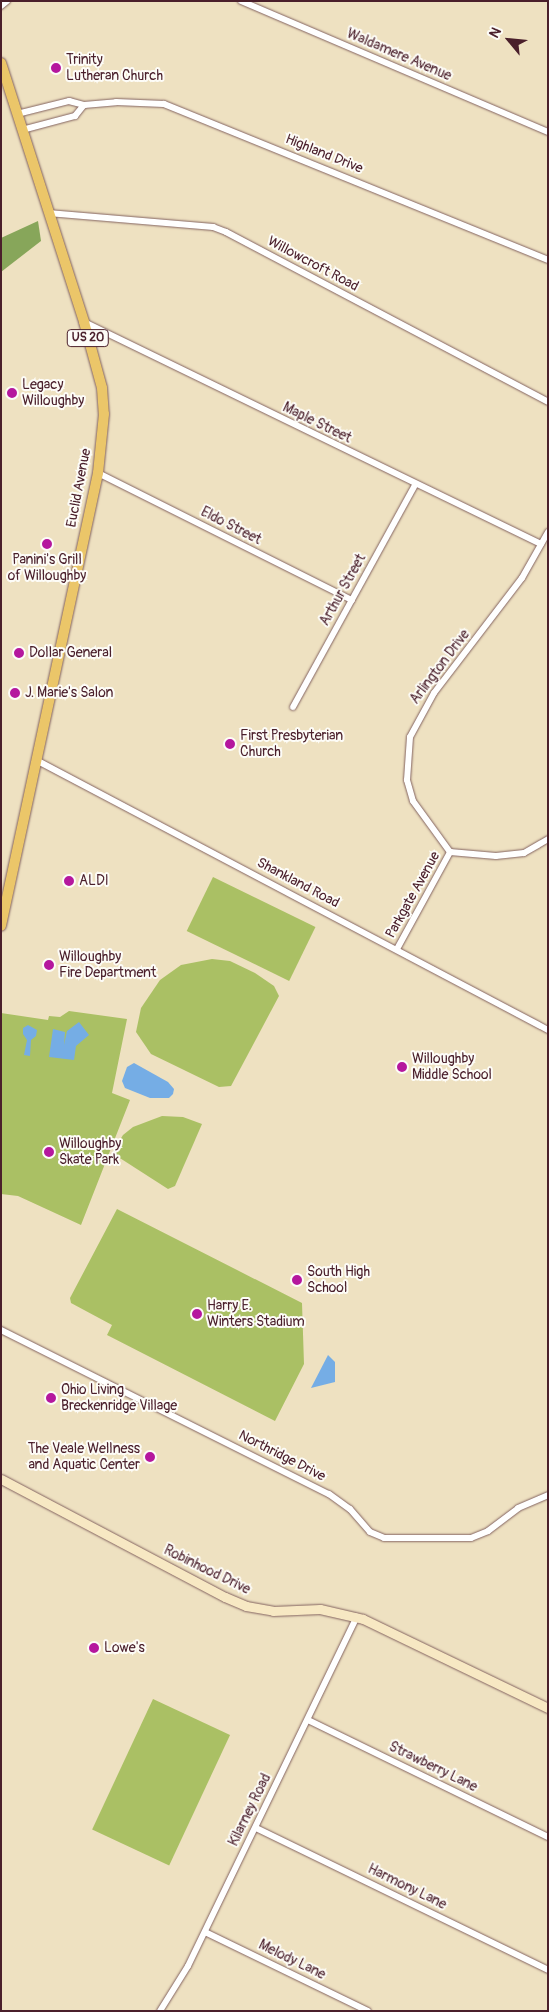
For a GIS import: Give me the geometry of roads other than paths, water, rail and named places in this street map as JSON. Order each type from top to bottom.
[{"type":"main road","name":"Euclid Avenue","points":[[1,63],[84,322],[102,388],[104,414],[98,473],[1,926]]},
{"type":"street","points":[[1,6],[7,1]]},
{"type":"street","name":"Waldamere Avenue","points":[[241,1],[548,132]]},
{"type":"street","name":"Highland Drive","points":[[17,114],[69,101],[84,105],[145,103],[185,110],[548,260]]},
{"type":"street","points":[[22,130],[74,116],[84,105]]},
{"type":"street","name":"Willowcroft Road","points":[[48,214],[212,227],[226,232],[548,402]]},
{"type":"street","name":"Maple Street","points":[[84,322],[415,485],[541,544]]},
{"type":"street","name":"Eldo Street","points":[[98,473],[352,600]]},
{"type":"street","name":"Arthur Street","points":[[293,707],[415,485]]},
{"type":"street","name":"Arlington Drive","points":[[450,852],[413,800],[406,780],[410,737],[434,693],[516,586],[548,532]]},
{"type":"street","name":"Shankland Road","points":[[36,760],[548,1030]]},
{"type":"street","points":[[450,852],[496,856],[524,853],[548,839]]},
{"type":"street","name":"Parkgate Avenue","points":[[397,950],[450,852]]},
{"type":"street","name":"Northridge Drive","points":[[1,1330],[329,1494],[350,1509],[370,1532],[384,1538],[471,1538],[488,1531],[518,1508],[548,1495]]},
{"type":"street","name":"Robinhood Drive","points":[[1,1479],[246,1606],[273,1610],[320,1609],[357,1617],[548,1708]]},
{"type":"street","name":"Kilarney Road","points":[[160,2011],[177,1988],[205,1932],[357,1617]]},
{"type":"street","name":"Strawberry Lane","points":[[308,1720],[548,1837]]},
{"type":"street","name":"Harmony Lane","points":[[256,1828],[548,1970]]},
{"type":"street","name":"Melody Lane","points":[[205,1932],[368,2011]]},
{"type":"water","points":[[79,1022],[89,1035],[76,1046],[74,1060],[49,1057],[53,1029],[65,1032],[64,1045],[67,1031]]},
{"type":"water","points":[[28,1025],[37,1030],[36,1036],[31,1040],[30,1056],[24,1055],[27,1040],[23,1034],[23,1028]]},
{"type":"water","points":[[134,1063],[168,1082],[174,1089],[173,1094],[169,1098],[150,1098],[125,1088],[122,1081],[127,1067]]},
{"type":"water","points":[[328,1355],[335,1362],[335,1382],[311,1388]]},
{"type":"place","name":"Trinity Lutheran Church","points":[[56,68]]},
{"type":"place","name":"Legacy Willoughby","points":[[12,393]]},
{"type":"place","name":"Panini's Grill of Willoughby","points":[[47,544]]},
{"type":"place","name":"Dollar General","points":[[19,653]]},
{"type":"place","name":"J. Marie's Salon","points":[[15,693]]},
{"type":"place","name":"First Presbyterian Church","points":[[230,744]]},
{"type":"place","name":"ALDI","points":[[69,881]]},
{"type":"place","name":"Willoughby Fire Department","points":[[49,965]]},
{"type":"place","name":"Willoughby Middle School","points":[[402,1067]]},
{"type":"place","name":"Willoughby Skate Park","points":[[49,1152]]},
{"type":"place","name":"South High School","points":[[297,1280]]},
{"type":"place","name":"Harry E. Winters Stadium","points":[[197,1314]]},
{"type":"place","name":"Ohio Living Breckenridge Village","points":[[51,1398]]},
{"type":"place","name":"The Veale Wellness and Aquatic Center","points":[[150,1457]]},
{"type":"place","name":"Lowe's","points":[[94,1648]]}]
